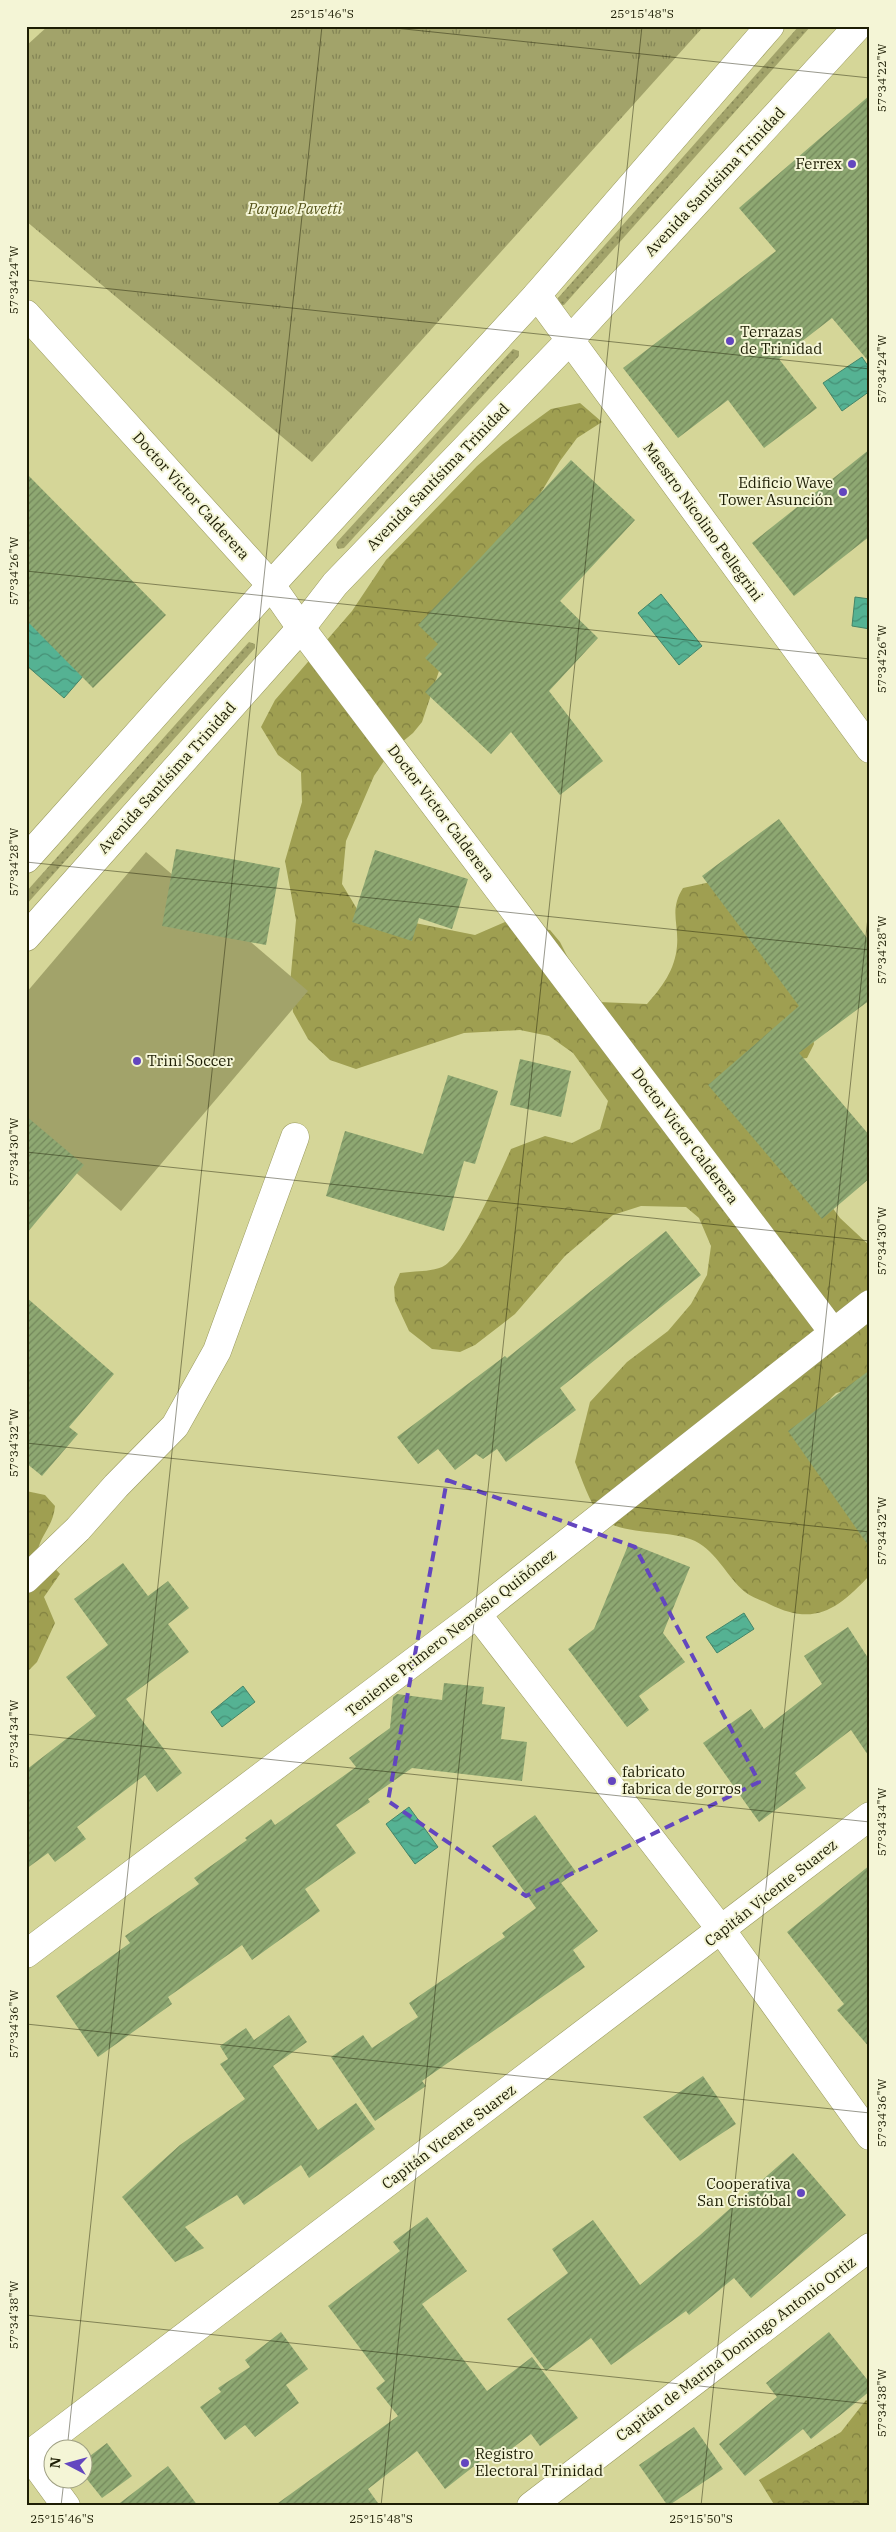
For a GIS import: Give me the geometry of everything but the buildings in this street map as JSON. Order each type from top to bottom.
[{"type":"street","points":[[26,859],[271,585],[537,295],[770,26]]},
{"type":"street","name":"Avenida Santísima Trinidad","points":[[26,937],[301,628],[335,584],[570,340],[858,26]]},
{"type":"street","name":"Maestro Nicolino Pellegrini","points":[[537,295],[867,740]]},
{"type":"street","name":"Doctor Victor Calderera","points":[[26,314],[271,585],[301,628],[833,1332]]},
{"type":"street","points":[[26,1579],[78,1529],[116,1486],[175,1426],[217,1351],[294,1138]]},
{"type":"street","name":"Teniente Primero Nemesio Quiñónez","points":[[26,1954],[478,1614],[870,1304]]},
{"type":"street","points":[[478,1614],[722,1931],[870,2136]]},
{"type":"street","name":"Capitán Vicente Suarez","points":[[27,2454],[722,1931],[870,1816]]},
{"type":"street","name":"Capitán de Marina Domingo Antonio Ortiz","points":[[531,2506],[870,2247]]},
{"type":"street","points":[[27,2454],[66,2506]]},
{"type":"highlighted area","points":[[447,1480],[635,1547],[759,1782],[526,1896],[388,1801]]},
{"type":"green space","name":"Parque Pavetti","points":[[48,26],[704,26],[312,462],[26,221],[26,46]]},
{"type":"green space","points":[[799,26],[811,26],[564,305],[559,305],[558,298]]},
{"type":"green space","points":[[513,349],[519,351],[519,356],[344,548],[338,549],[337,542]]},
{"type":"green space","points":[[580,403],[602,422],[577,438],[560,461],[522,524],[499,551],[439,671],[422,722],[413,733],[390,752],[374,776],[346,841],[342,884],[357,909],[370,914],[475,935],[505,922],[550,930],[560,942],[587,996],[599,1002],[647,1004],[663,985],[674,963],[677,946],[675,910],[683,888],[743,875],[806,987],[814,1044],[807,1058],[762,1064],[821,1192],[840,1218],[870,1246],[870,1380],[864,1386],[836,1393],[804,1425],[870,1506],[870,1575],[836,1605],[825,1611],[813,1614],[785,1611],[747,1594],[710,1551],[695,1541],[684,1537],[631,1530],[609,1523],[601,1517],[593,1504],[575,1462],[590,1402],[627,1362],[668,1331],[691,1304],[707,1275],[711,1246],[699,1218],[686,1207],[641,1206],[613,1215],[565,1256],[515,1314],[475,1345],[460,1352],[432,1349],[409,1331],[395,1301],[394,1287],[400,1273],[437,1269],[451,1261],[481,1213],[511,1149],[545,1136],[572,1143],[600,1129],[608,1101],[573,1053],[549,1036],[520,1030],[464,1033],[356,1069],[330,1060],[308,1039],[293,1012],[290,984],[296,920],[285,861],[302,802],[301,772],[278,755],[261,727],[275,700],[352,611],[386,560],[477,466],[503,444],[551,409]]},
{"type":"green space","points":[[249,642],[255,644],[255,648],[26,905],[26,892]]},
{"type":"green space","name":"Trini Soccer","points":[[146,852],[308,991],[121,1211],[26,1130],[26,993]]},
{"type":"green space","points":[[26,1491],[45,1495],[55,1506],[52,1520],[40,1543],[36,1558],[50,1563],[60,1574],[44,1597],[55,1623],[37,1662],[27,1672]]},
{"type":"green space","points":[[866,2400],[870,2403],[870,2506],[775,2506],[759,2480],[841,2432]]},
{"type":"water","points":[[862,357],[870,369],[870,391],[842,411],[823,383]]},
{"type":"water","points":[[661,594],[702,646],[679,665],[638,613]]},
{"type":"water","points":[[855,597],[870,599],[870,629],[852,626]]},
{"type":"water","points":[[26,609],[91,667],[64,698],[26,665]]},
{"type":"water","points":[[744,1613],[754,1629],[717,1653],[706,1637]]},
{"type":"water","points":[[243,1686],[255,1702],[222,1727],[211,1712]]},
{"type":"water","points":[[409,1807],[438,1847],[415,1864],[386,1824]]},
{"type":"place","name":"Ferrex","points":[[852,164]]},
{"type":"place","name":"Terrazas de Trinidad","points":[[730,341]]},
{"type":"place","name":"Edificio Wave Tower Asunción","points":[[843,492]]},
{"type":"place","name":"Trini Soccer","points":[[137,1061]]},
{"type":"place","name":"fabricato fabrica de gorros","points":[[612,1781]]},
{"type":"place","name":"Cooperativa San Cristóbal","points":[[801,2193]]},
{"type":"place","name":"Registro Electoral Trinidad","points":[[465,2463]]}]
